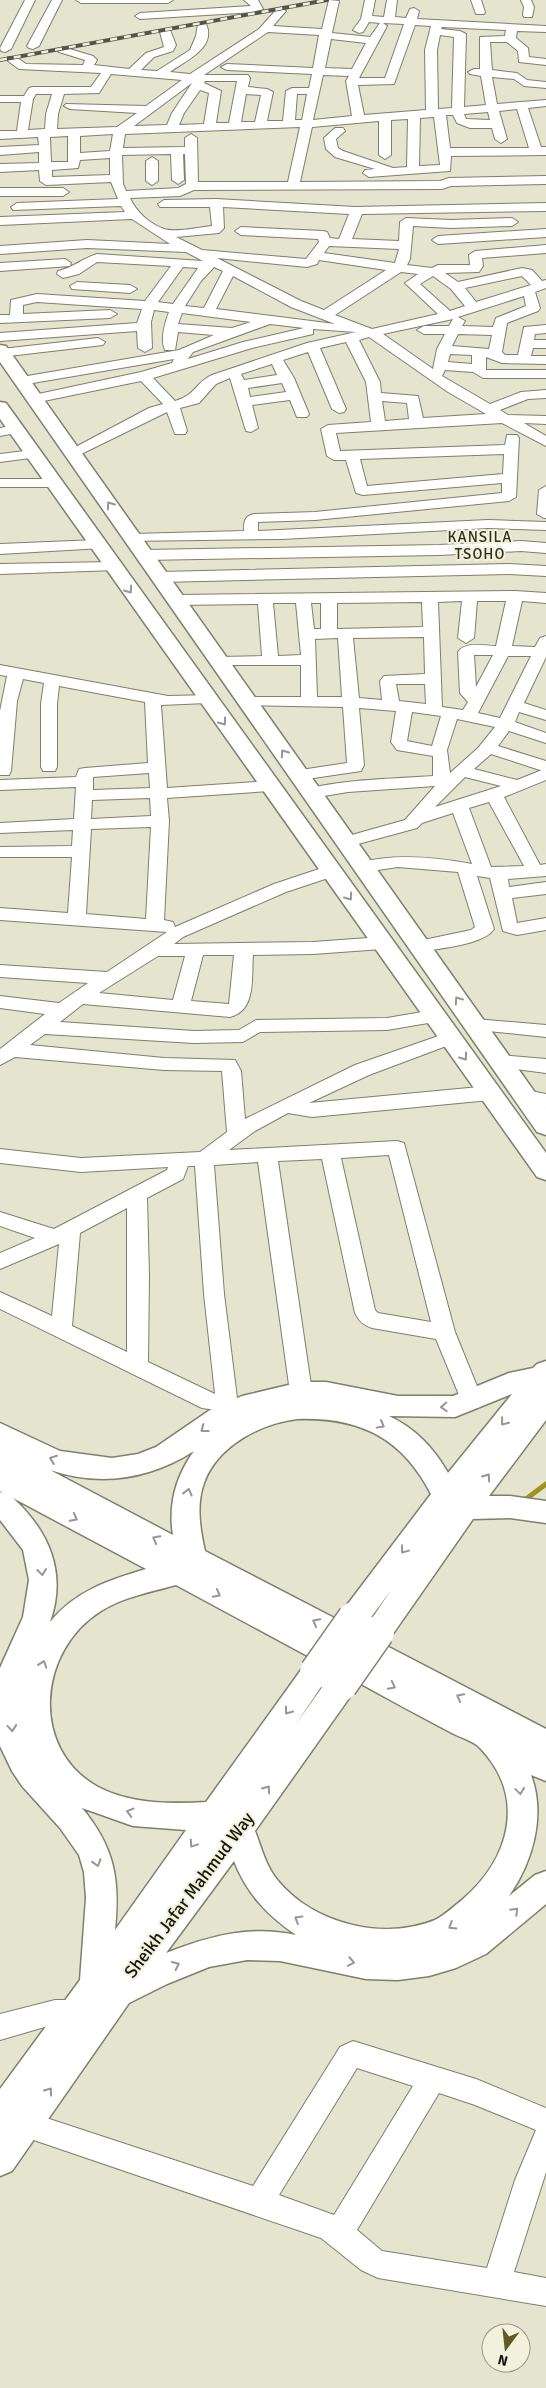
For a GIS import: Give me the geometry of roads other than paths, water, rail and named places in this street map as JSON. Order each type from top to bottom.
[{"type":"main road","points":[[1,347],[21,381],[546,1126]]},
{"type":"main road","points":[[0,407],[8,431],[33,454],[112,567],[546,1171]]},
{"type":"main road","points":[[0,1434],[55,1461],[84,1467],[112,1469],[140,1464],[166,1455],[227,1408],[301,1392],[326,1392],[398,1407],[455,1406],[472,1401],[518,1380],[544,1383],[497,1463],[456,1501]]},
{"type":"main road","points":[[185,1565],[186,1500],[189,1484],[197,1468],[220,1440],[235,1430],[251,1422],[286,1410],[337,1411],[378,1422],[423,1456],[456,1501],[546,1512]]},
{"type":"main road","points":[[0,1457],[185,1565],[495,1728],[546,1744]]},
{"type":"main road","points":[[0,1478],[185,1565]]},
{"type":"main road","name":"Sheikh Jafar Mahmud Way","points":[[12,2120],[328,1678],[354,1618],[456,1501]]},
{"type":"main road","name":"Sheikh Jafar Mahmud Way","points":[[328,1678],[378,1632],[456,1501]]},
{"type":"main road","points":[[0,1503],[23,1525],[36,1544],[43,1567],[44,1590],[30,1639],[19,1658],[11,1682],[12,1736],[19,1754],[30,1771],[80,1828],[93,1849],[102,1892],[106,1990],[198,1955],[235,1945],[286,1947],[369,1966],[410,1966],[446,1957],[476,1943],[496,1930],[527,1899],[546,1885]]},
{"type":"main road","points":[[185,1565],[112,1592],[90,1603],[64,1625],[47,1654],[37,1680],[34,1702],[38,1729],[48,1756],[65,1778],[86,1795],[110,1806],[142,1816],[226,1822],[269,1893],[290,1914],[315,1929],[342,1938],[379,1944],[409,1942],[439,1934],[489,1899],[508,1874],[519,1846],[522,1810],[519,1783],[495,1728]]},
{"type":"main road","points":[[495,1728],[546,1725]]},
{"type":"main road","points":[[495,1728],[546,1768]]},
{"type":"main road","name":"Sheikh Jafar Mahmud Way","points":[[0,2159],[12,2120],[77,2012],[106,1990]]},
{"type":"street","points":[[5,48],[30,0]]},
{"type":"street","points":[[33,46],[56,0]]},
{"type":"street","points":[[81,0],[168,0],[164,15]]},
{"type":"street","points":[[140,0],[140,22],[164,15],[217,12],[240,5],[258,9],[254,2],[249,0]]},
{"type":"street","points":[[217,12],[222,0]]},
{"type":"street","points":[[354,38],[366,19],[370,0]]},
{"type":"street","points":[[468,11],[484,12],[476,0]]},
{"type":"street","points":[[510,39],[517,14],[532,15],[526,0]]},
{"type":"street","points":[[294,179],[307,128],[318,65],[334,1]]},
{"type":"street","points":[[300,58],[318,65],[389,83],[411,22],[419,9],[366,19]]},
{"type":"street","points":[[125,199],[116,153],[118,136],[121,130],[152,107],[201,77],[228,52],[269,30],[281,11]]},
{"type":"street","points":[[388,14],[411,22],[460,34],[458,112],[461,122],[496,124]]},
{"type":"street","points":[[358,125],[355,74],[388,14]]},
{"type":"street","points":[[159,75],[194,52],[202,36],[202,26]]},
{"type":"street","points":[[436,27],[546,29]]},
{"type":"street","points":[[414,168],[434,148],[436,114],[431,50],[436,27]]},
{"type":"street","points":[[269,30],[325,34],[374,41]]},
{"type":"street","points":[[132,72],[150,55],[169,49],[170,45],[166,32]]},
{"type":"street","points":[[501,139],[492,109],[486,72],[485,38],[532,41]]},
{"type":"street","points":[[510,39],[524,50]]},
{"type":"street","points":[[484,48],[546,51]]},
{"type":"street","points":[[63,50],[90,58],[91,60],[87,68]]},
{"type":"street","points":[[524,50],[523,60],[546,62]]},
{"type":"street","points":[[12,60],[19,66],[87,68],[159,75],[244,78],[318,65]]},
{"type":"street","points":[[44,67],[37,78],[38,80],[100,83]]},
{"type":"street","points":[[22,134],[26,105],[34,89],[92,91],[100,83],[108,70]]},
{"type":"street","points":[[395,171],[339,154],[332,149],[329,142],[330,138],[339,131],[385,118],[540,104],[542,84],[521,82],[517,76],[486,72],[459,72]]},
{"type":"street","points":[[172,128],[182,107],[201,77]]},
{"type":"street","points":[[201,77],[215,91],[209,128]]},
{"type":"street","points":[[244,78],[267,92],[260,126]]},
{"type":"street","points":[[234,127],[244,78]]},
{"type":"street","points":[[59,90],[44,148],[46,181],[125,199],[159,227],[211,263],[252,281],[324,321],[362,334],[439,370],[479,368]]},
{"type":"street","points":[[289,125],[292,91],[314,91]]},
{"type":"street","points":[[0,99],[26,105]]},
{"type":"street","points":[[0,110],[26,105]]},
{"type":"street","points":[[70,106],[182,107]]},
{"type":"street","points":[[434,148],[488,152],[544,149],[533,131],[522,106]]},
{"type":"street","points":[[258,173],[294,179],[414,168],[445,168],[414,116]]},
{"type":"street","points":[[385,118],[385,155]]},
{"type":"street","points":[[91,131],[91,120],[132,121]]},
{"type":"street","points":[[470,124],[472,140],[483,144],[488,152]]},
{"type":"street","points":[[0,135],[289,125],[339,131]]},
{"type":"street","points":[[307,128],[358,125]]},
{"type":"street","points":[[0,221],[125,199],[180,192],[194,178],[191,128]]},
{"type":"street","points":[[0,179],[74,165],[74,131]]},
{"type":"street","points":[[0,151],[44,148]]},
{"type":"street","points":[[434,148],[515,164]]},
{"type":"street","points":[[75,157],[116,153],[192,150]]},
{"type":"street","points":[[177,151],[178,180]]},
{"type":"street","points":[[152,161],[152,181]]},
{"type":"street","points":[[535,164],[543,194]]},
{"type":"street","points":[[0,168],[45,172]]},
{"type":"street","points":[[0,208],[125,199],[152,181],[194,178],[294,179],[442,185],[449,182],[543,194]]},
{"type":"street","points":[[0,192],[125,199],[217,209]]},
{"type":"street","points":[[353,220],[508,208],[543,194]]},
{"type":"street","points":[[287,207],[290,199],[295,197],[445,199],[451,195]]},
{"type":"street","points":[[497,195],[506,197],[508,208]]},
{"type":"street","points":[[235,256],[241,231],[244,204]]},
{"type":"street","points":[[188,216],[244,204],[287,207],[353,220],[406,234]]},
{"type":"street","points":[[134,232],[159,227],[215,230],[218,228],[217,209]]},
{"type":"street","points":[[344,243],[353,220]]},
{"type":"street","points":[[325,242],[344,243],[406,234],[437,224],[527,221]]},
{"type":"street","points":[[437,224],[436,261],[474,308]]},
{"type":"street","points":[[241,231],[322,235],[325,242]]},
{"type":"street","points":[[9,236],[115,232]]},
{"type":"street","points":[[317,256],[399,267],[436,261],[546,233]]},
{"type":"street","points":[[21,381],[248,345],[324,321],[399,267],[404,258],[406,234]]},
{"type":"street","points":[[0,250],[87,244],[192,250],[307,263],[317,256],[325,242]]},
{"type":"street","points":[[67,246],[61,284],[130,290]]},
{"type":"street","points":[[436,261],[474,269],[477,266],[475,255],[546,249]]},
{"type":"street","points":[[0,267],[64,268],[78,272],[93,259],[211,263]]},
{"type":"street","points":[[123,303],[146,261]]},
{"type":"street","points":[[436,261],[412,283],[458,321],[444,349],[439,370],[453,389],[496,406],[514,422],[546,442]]},
{"type":"street","points":[[145,348],[145,316],[180,262]]},
{"type":"street","points":[[177,356],[171,328],[177,308],[211,263]]},
{"type":"street","points":[[209,311],[230,270]]},
{"type":"street","points":[[456,286],[522,272],[527,273],[537,286]]},
{"type":"street","points":[[244,317],[256,299],[246,289],[252,281]]},
{"type":"street","points":[[73,454],[154,411],[194,400],[211,381],[232,372],[312,346],[452,315],[537,286]]},
{"type":"street","points":[[496,406],[500,396],[502,374],[498,356],[503,319],[533,308],[531,297],[537,286]]},
{"type":"street","points":[[17,317],[16,303],[27,299],[123,303],[145,316]]},
{"type":"street","points":[[34,399],[144,376],[188,349],[271,321],[290,301]]},
{"type":"street","points":[[1,347],[101,328],[177,308],[271,321],[324,321]]},
{"type":"street","points":[[0,318],[145,316]]},
{"type":"street","points":[[171,328],[237,332]]},
{"type":"street","points":[[524,359],[529,330],[546,329]]},
{"type":"street","points":[[390,330],[500,331]]},
{"type":"street","points":[[362,334],[376,397],[370,455]]},
{"type":"street","points":[[1,347],[98,342]]},
{"type":"street","points":[[526,344],[546,344]]},
{"type":"street","points":[[312,346],[339,409]]},
{"type":"street","points":[[444,349],[546,360]]},
{"type":"street","points":[[479,352],[479,368],[483,374],[546,374]]},
{"type":"street","points":[[275,358],[287,378],[302,414]]},
{"type":"street","points":[[232,372],[240,385],[251,428]]},
{"type":"street","points":[[144,376],[172,406],[180,431]]},
{"type":"street","points":[[240,385],[287,378]]},
{"type":"street","points":[[496,406],[526,395],[546,394]]},
{"type":"street","points":[[244,402],[295,395]]},
{"type":"street","points":[[376,397],[413,399],[407,454]]},
{"type":"street","points":[[511,449],[352,456],[332,455],[328,429],[486,418],[514,422],[546,420]]},
{"type":"street","points":[[441,421],[441,452]]},
{"type":"street","points":[[251,536],[251,521],[254,518],[315,516],[509,497],[514,422]]},
{"type":"street","points":[[0,458],[33,454]]},
{"type":"street","points":[[352,456],[361,490],[364,491],[510,478]]},
{"type":"street","points":[[0,483],[54,483]]},
{"type":"street","points":[[132,538],[251,536],[545,520],[546,490]]},
{"type":"street","points":[[0,549],[97,545]]},
{"type":"street","points":[[144,555],[419,551],[522,546],[546,548]]},
{"type":"street","points":[[0,569],[112,567]]},
{"type":"street","points":[[160,577],[509,569],[546,570]]},
{"type":"street","points":[[176,600],[515,596],[546,598]]},
{"type":"street","points":[[468,716],[503,651],[515,596]]},
{"type":"street","points":[[466,638],[470,597]]},
{"type":"street","points":[[430,598],[434,710]]},
{"type":"street","points":[[303,599],[309,701]]},
{"type":"street","points":[[329,599],[329,633]]},
{"type":"street","points":[[265,600],[270,661]]},
{"type":"street","points":[[306,634],[431,632]]},
{"type":"street","points":[[300,775],[355,768],[352,702],[345,633]]},
{"type":"street","points":[[347,842],[411,824],[453,777],[488,748],[505,725],[542,656],[503,651],[466,652],[468,693],[476,701]]},
{"type":"street","points":[[220,662],[308,660]]},
{"type":"street","points":[[0,670],[168,701],[206,698]]},
{"type":"street","points":[[16,673],[3,733],[1,778],[83,789],[158,793],[269,786]]},
{"type":"street","points":[[432,679],[390,679],[388,681],[398,705],[398,742],[403,746],[439,751],[443,754],[453,777]]},
{"type":"street","points":[[49,767],[49,704],[52,680]]},
{"type":"street","points":[[153,698],[160,821],[155,924]]},
{"type":"street","points":[[248,702],[309,701],[398,705],[468,716],[505,725],[538,736],[546,719]]},
{"type":"street","points":[[515,706],[546,715]]},
{"type":"street","points":[[439,751],[450,713]]},
{"type":"street","points":[[488,748],[546,766]]},
{"type":"street","points":[[77,920],[83,789],[86,771],[156,767]]},
{"type":"street","points":[[415,819],[494,795],[546,774]]},
{"type":"street","points":[[312,793],[348,786],[453,777],[519,785]]},
{"type":"street","points":[[364,867],[398,862],[423,862],[491,873],[540,870],[494,795]]},
{"type":"street","points":[[459,805],[502,893],[509,927],[517,929],[545,928]]},
{"type":"street","points":[[0,828],[160,821]]},
{"type":"street","points":[[0,852],[80,851]]},
{"type":"street","points":[[420,946],[476,935],[485,929],[466,870]]},
{"type":"street","points":[[6,1055],[78,997],[133,965],[177,933],[280,888],[331,871]]},
{"type":"street","points":[[502,893],[546,888]]},
{"type":"street","points":[[0,914],[155,924],[171,928],[177,933]]},
{"type":"street","points":[[152,950],[313,948],[382,943]]},
{"type":"street","points":[[78,997],[230,1011],[236,1008],[240,1002],[244,949]]},
{"type":"street","points":[[181,1006],[195,950]]},
{"type":"street","points":[[0,971],[108,978]]},
{"type":"street","points":[[0,1002],[62,1010]]},
{"type":"street","points":[[41,1027],[103,1033],[214,1037],[243,1036],[256,1026],[387,1024],[434,1016]]},
{"type":"street","points":[[475,1024],[546,1031]]},
{"type":"street","points":[[204,1159],[237,1134],[286,1106],[362,1070],[450,1038]]},
{"type":"street","points":[[6,1055],[164,1064],[228,1065],[231,1071],[237,1134]]},
{"type":"street","points":[[500,1061],[546,1066]]},
{"type":"street","points":[[286,1106],[312,1110],[490,1093]]},
{"type":"street","points":[[526,1097],[546,1101]]},
{"type":"street","points":[[0,1156],[72,1165],[398,1149],[444,1332],[472,1401]]},
{"type":"street","points":[[330,1152],[365,1313],[372,1320],[444,1332]]},
{"type":"street","points":[[267,1155],[301,1392]]},
{"type":"street","points":[[0,1300],[210,1402],[227,1408],[210,1245],[204,1159]]},
{"type":"street","points":[[0,1261],[63,1233],[176,1174],[179,1160]]},
{"type":"street","points":[[137,1195],[139,1276],[137,1366]]},
{"type":"street","points":[[0,1219],[63,1233]]},
{"type":"street","points":[[61,1330],[63,1233]]},
{"type":"street","points":[[0,2027],[55,2012],[77,2012]]},
{"type":"street","points":[[259,2202],[349,2056],[354,2054],[476,2092],[546,2121]]},
{"type":"street","points":[[339,2233],[433,2078]]},
{"type":"street","points":[[12,2120],[329,2227],[339,2233],[362,2255],[378,2264],[546,2292]]},
{"type":"street","points":[[496,2285],[529,2180],[546,2138]]},
{"type":"waterway","points":[[522,1502],[546,1484]]},
{"type":"railway","points":[[0,60],[327,0]]},
{"type":"district","name":"KANSILA TSOHO","points":[[480,546]]}]
